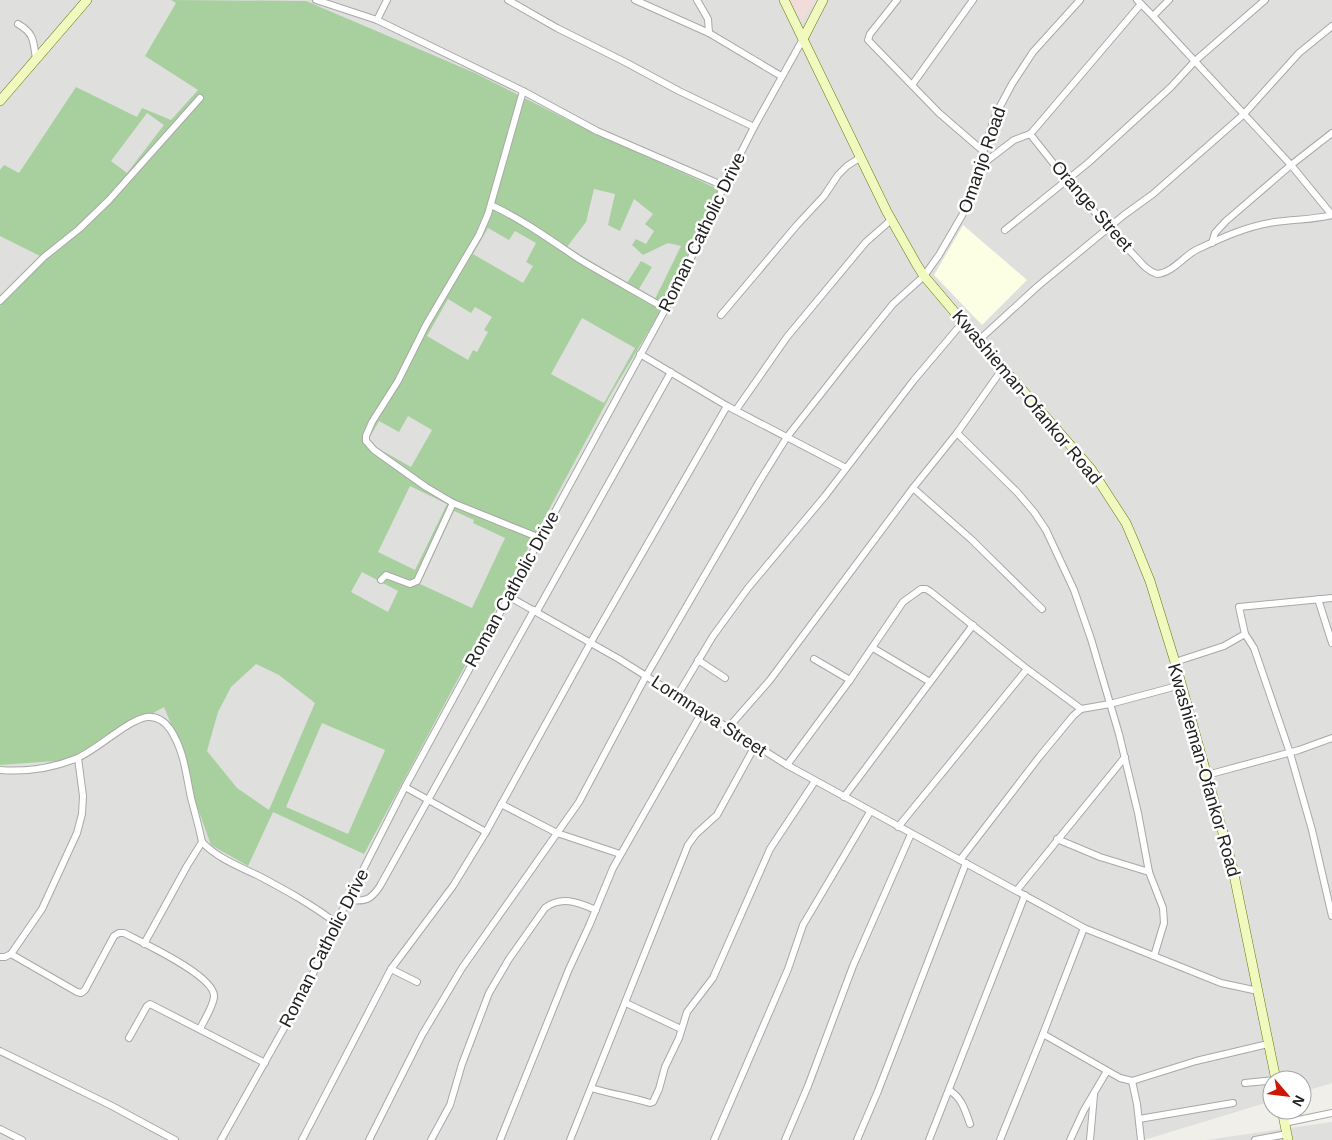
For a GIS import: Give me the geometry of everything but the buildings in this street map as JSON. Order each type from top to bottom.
[{"type":"main road","points":[[0,101],[87,0]]},
{"type":"main road","name":"Kwashieman-Ofankor Road","points":[[784,0],[891,220],[924,276],[1091,469],[1126,522],[1144,563],[1175,662],[1232,865],[1274,1070]]},
{"type":"main road","points":[[803,39],[823,0]]},
{"type":"main road","points":[[1284,1120],[1288,1137]]},
{"type":"street","points":[[316,0],[378,20],[523,91],[597,131],[724,186]]},
{"type":"street","points":[[378,20],[387,0]]},
{"type":"street","points":[[508,0],[557,28],[679,91],[754,127]]},
{"type":"street","points":[[635,0],[709,33],[781,76]]},
{"type":"street","points":[[697,0],[708,19],[709,33]]},
{"type":"street","points":[[897,0],[868,40],[960,133],[983,151]]},
{"type":"street","points":[[912,85],[974,0]]},
{"type":"street","name":"Omanjo Road","points":[[369,1140],[422,1035],[462,968],[579,802],[646,676],[743,508],[787,437],[893,304],[924,276],[952,235],[973,193],[983,151],[997,112],[1020,70],[1046,37],[1080,0]]},
{"type":"street","points":[[1153,16],[1169,0]]},
{"type":"street","points":[[1005,230],[1088,163],[1171,87],[1195,61],[1265,0]]},
{"type":"street","points":[[980,166],[1014,140],[1030,134],[1068,92],[1139,2],[1291,165],[1332,215]]},
{"type":"street","points":[[18,24],[34,38],[36,59]]},
{"type":"street","points":[[979,340],[1038,286],[1152,194],[1243,115],[1300,53],[1332,26]]},
{"type":"street","name":"Roman Catholic Drive","points":[[221,1140],[306,989],[336,923],[405,787],[666,309],[724,186],[781,76],[803,39]]},
{"type":"street","points":[[523,91],[490,205],[479,235],[426,325],[398,381],[372,422],[366,436],[366,441],[374,450],[426,487],[453,503],[540,538]]},
{"type":"street","points":[[0,301],[44,257],[79,229],[109,200],[200,98]]},
{"type":"street","points":[[1212,243],[1218,228],[1291,165],[1332,133]]},
{"type":"street","name":"Orange Street","points":[[1030,134],[1066,180],[1108,228],[1153,273],[1166,272],[1190,254],[1212,243]]},
{"type":"street","points":[[721,315],[824,196],[838,175],[860,157]]},
{"type":"street","points":[[490,205],[541,232],[579,259],[666,309]]},
{"type":"street","points":[[1212,243],[1242,230],[1266,224],[1332,215]]},
{"type":"street","points":[[736,410],[787,337],[866,242],[891,220]]},
{"type":"street","points":[[677,696],[713,636],[748,588],[846,468],[914,380],[963,322]]},
{"type":"street","points":[[640,354],[727,406],[846,468]]},
{"type":"street","points":[[728,728],[770,680],[913,488],[957,433],[1003,368]]},
{"type":"street","points":[[348,900],[362,901],[373,896],[671,372]]},
{"type":"street","points":[[302,1140],[391,969],[453,886],[486,832],[591,642],[727,406]]},
{"type":"street","points":[[957,433],[1017,492],[1046,530],[1074,590],[1125,757],[1149,872],[1159,897],[1164,917],[1163,929],[1154,956]]},
{"type":"street","points":[[913,488],[972,540],[1042,609]]},
{"type":"street","points":[[381,580],[386,575],[410,584],[417,581],[453,503]]},
{"type":"street","points":[[787,765],[850,680],[903,602],[921,589],[931,592],[1027,669],[1081,709]]},
{"type":"street","name":"Lormnava Street","points":[[508,596],[591,642],[787,765],[1084,928],[1221,983],[1258,991]]},
{"type":"street","points":[[1332,598],[1239,607],[1245,634],[1254,648],[1290,753],[1308,813],[1332,916]]},
{"type":"street","points":[[1318,599],[1332,643]]},
{"type":"street","points":[[844,797],[973,625]]},
{"type":"street","points":[[1175,662],[1224,646],[1245,634]]},
{"type":"street","points":[[872,648],[930,682]]},
{"type":"street","points":[[814,659],[850,680]]},
{"type":"street","points":[[698,660],[725,678]]},
{"type":"street","points":[[898,827],[1027,669]]},
{"type":"street","points":[[857,1140],[878,1092],[963,862],[1040,756],[1081,709],[1110,704],[1181,685]]},
{"type":"street","points":[[500,1140],[566,977],[620,854],[702,712]]},
{"type":"street","points":[[0,770],[41,768],[61,764],[78,758],[143,718],[150,717],[162,721],[171,731],[183,757],[202,842],[208,849],[304,900],[336,923]]},
{"type":"street","points":[[1207,774],[1290,753],[1332,738]]},
{"type":"street","points":[[570,1140],[688,845],[696,834],[716,815],[755,746]]},
{"type":"street","points":[[1017,890],[1125,757]]},
{"type":"street","points":[[0,957],[11,954],[42,909],[76,833],[82,814],[83,796],[78,758]]},
{"type":"street","points":[[591,1088],[617,1096],[652,1103],[659,1089],[665,1067],[678,1042],[691,1005],[713,978],[770,849],[815,781]]},
{"type":"street","points":[[405,787],[486,832]]},
{"type":"street","points":[[501,804],[557,833],[620,854]]},
{"type":"street","points":[[714,1140],[788,970],[803,925],[870,812]]},
{"type":"street","points":[[785,1140],[808,1086],[856,958],[910,834]]},
{"type":"street","points":[[1057,839],[1100,857],[1149,872]]},
{"type":"street","points":[[144,944],[202,842]]},
{"type":"street","points":[[929,1140],[1025,895]]},
{"type":"street","points":[[431,1140],[450,1105],[462,1064],[490,993],[509,958],[545,908],[550,904],[566,900],[574,901],[596,910]]},
{"type":"street","points":[[1000,1140],[1084,928]]},
{"type":"street","points":[[11,954],[81,992],[85,990],[114,936],[124,933],[194,972],[211,988],[214,998],[200,1029]]},
{"type":"street","points":[[391,969],[417,982]]},
{"type":"street","points":[[626,1003],[681,1029]]},
{"type":"street","points":[[129,1038],[147,1006],[150,1004],[265,1063]]},
{"type":"street","points":[[1043,1034],[1107,1071],[1132,1082],[1196,1061],[1268,1044]]},
{"type":"street","points":[[0,1051],[112,1106],[175,1140]]},
{"type":"street","points":[[1070,1140],[1107,1071]]},
{"type":"street","points":[[1245,1083],[1262,1081]]},
{"type":"street","points":[[1132,1082],[1141,1140]]},
{"type":"street","points":[[949,1090],[961,1100],[970,1124]]},
{"type":"street","points":[[1090,1140],[1094,1094]]},
{"type":"street","points":[[1139,1119],[1233,1103]]},
{"type":"street","points":[[1284,1123],[1332,1113]]},
{"type":"street","points":[[0,1129],[22,1140]]},
{"type":"street","points":[[1255,1140],[1288,1137]]},
{"type":"shaded area","points":[[0,0],[1332,0],[1332,1083],[1312,1089],[1312,1070],[1262,1070],[1262,1104],[1144,1140],[0,1140]]},
{"type":"shaded area","points":[[790,0],[815,0],[802,22]]},
{"type":"shaded area","points":[[963,225],[1027,280],[982,325],[934,275]]},
{"type":"shaded area","points":[[1332,1122],[1332,1140],[1206,1140]]},
{"type":"green space","points":[[171,0],[306,1],[475,73],[572,122],[720,190],[666,302],[611,394],[364,854],[273,812],[248,866],[211,845],[194,798],[186,760],[164,707],[68,760],[0,765],[0,306],[46,259],[0,236],[0,170],[4,165],[19,173],[76,87],[137,117],[142,108],[171,120],[198,90],[145,56],[176,3]],"holes":[[[147,113],[164,125],[127,173],[111,161]],[[594,189],[615,194],[608,225],[620,231],[634,199],[653,214],[645,224],[654,231],[646,244],[636,239],[632,245],[643,255],[668,243],[681,246],[655,299],[639,289],[652,267],[641,261],[627,283],[567,247],[586,222]],[[488,228],[509,240],[515,231],[536,243],[526,262],[533,266],[523,283],[473,254]],[[448,299],[471,313],[475,307],[492,317],[484,330],[488,332],[477,352],[473,350],[468,360],[427,336]],[[582,318],[635,348],[604,403],[551,374]],[[408,416],[432,430],[411,467],[367,442],[379,421],[399,432]],[[410,486],[447,504],[415,570],[378,552]],[[454,511],[474,520],[473,523],[505,538],[472,608],[420,584]],[[362,572],[398,591],[388,612],[351,592]],[[256,664],[279,675],[315,703],[269,810],[237,788],[207,751],[218,712],[231,687]],[[322,723],[385,750],[348,834],[286,807]]]}]
